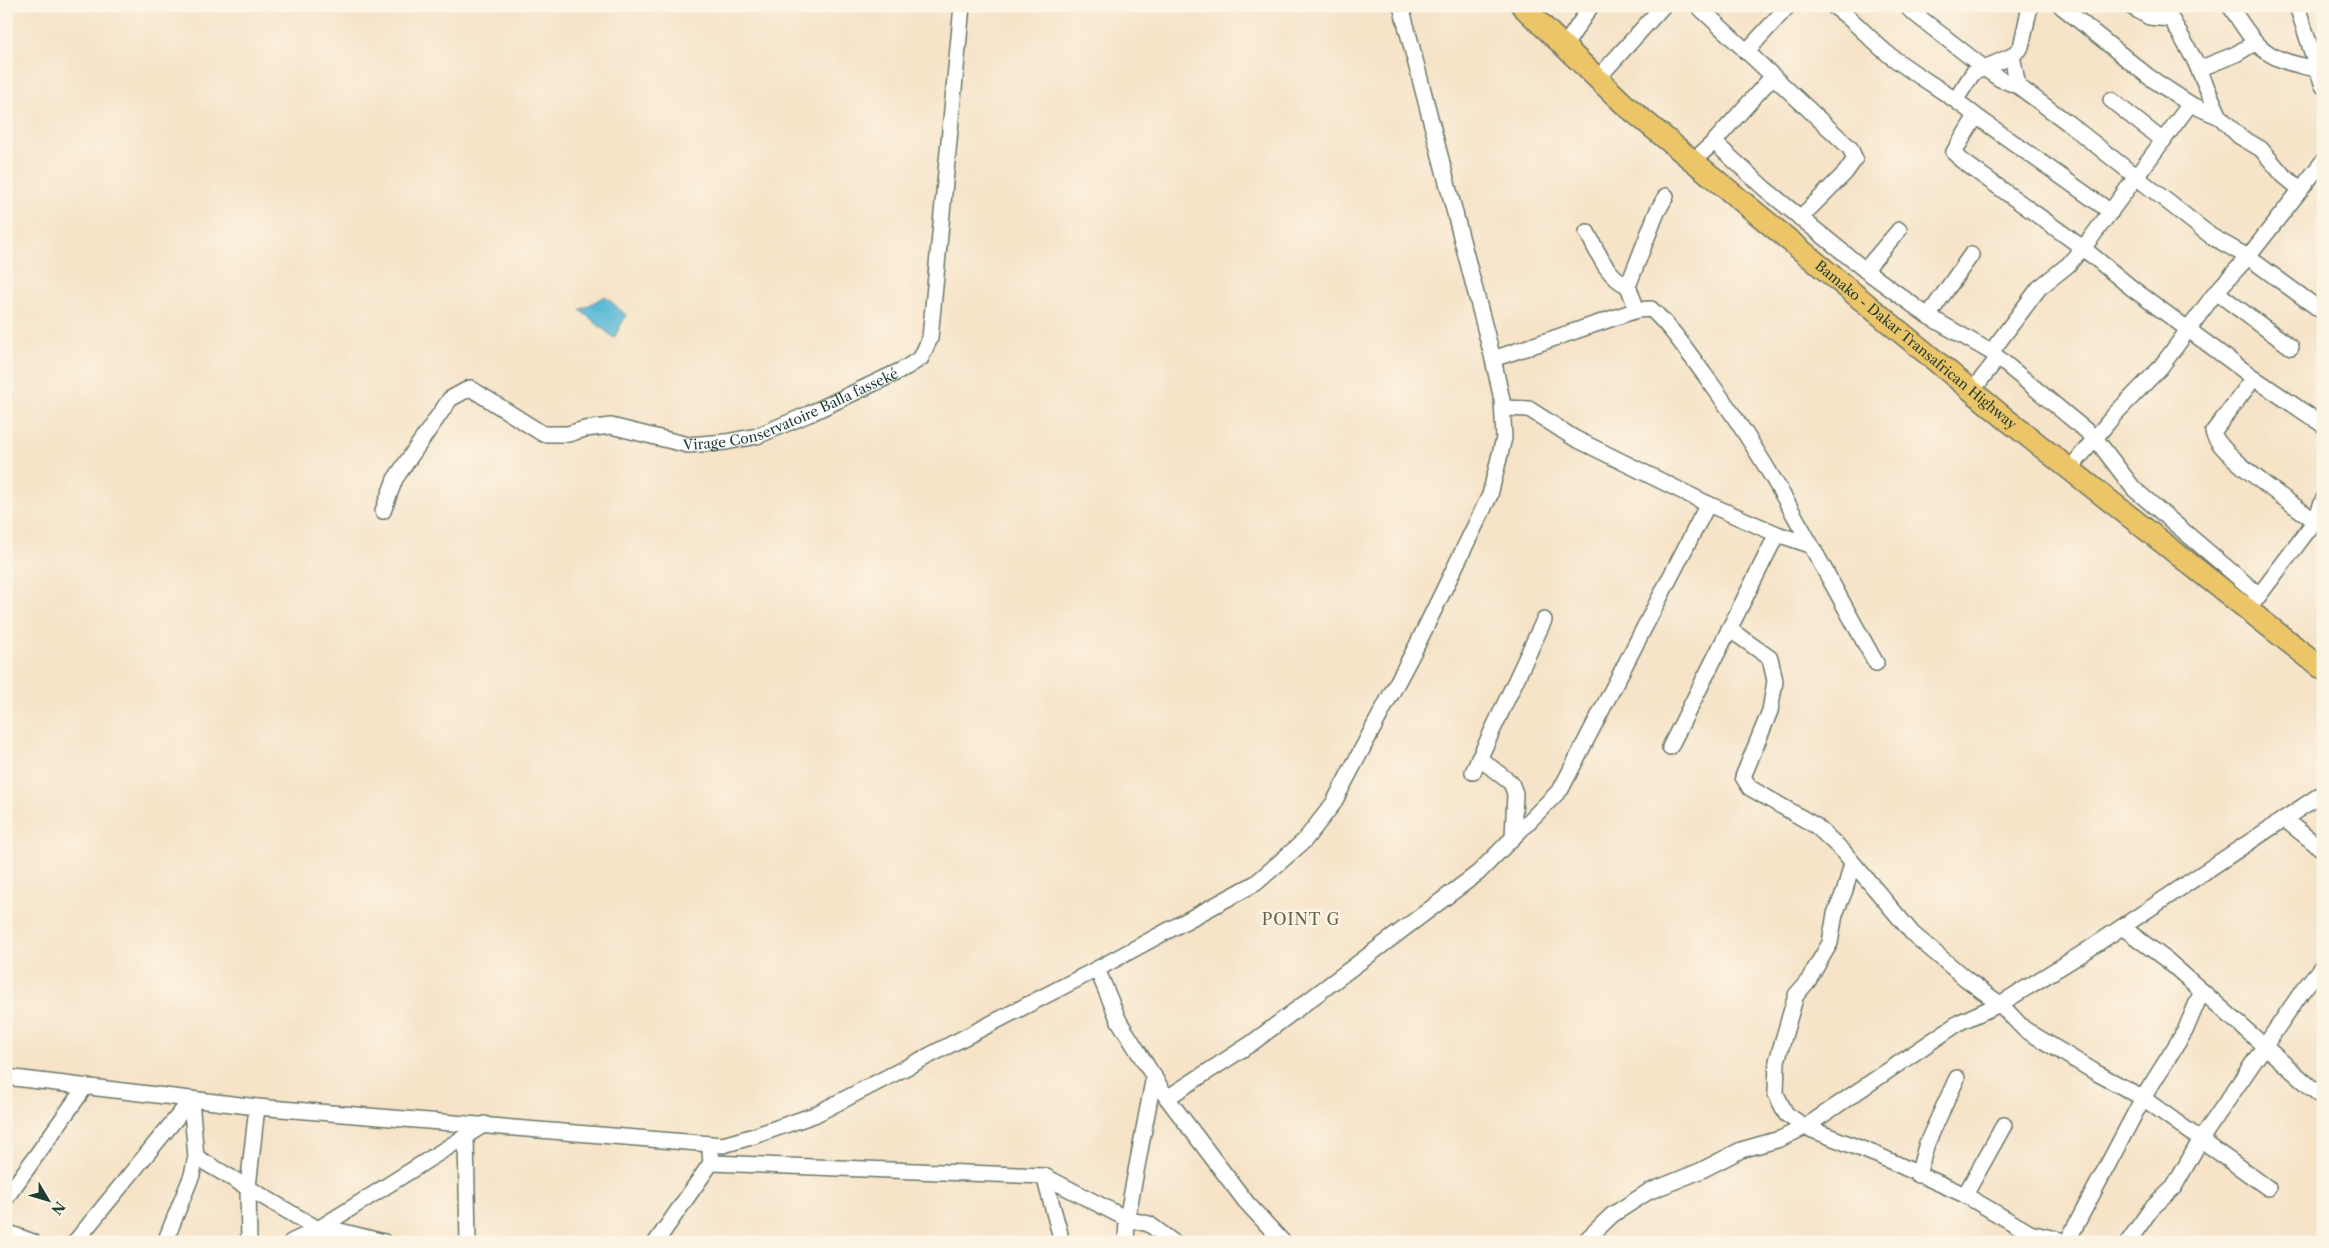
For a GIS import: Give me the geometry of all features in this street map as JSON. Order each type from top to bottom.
[{"type":"highway","name":"Bamako - Dakar Transafrican Highway","points":[[1522,6],[1624,104],[2069,470],[2253,604],[2323,670]]},
{"type":"street","name":"Virage Conservatoire Balla fasseké","points":[[383,511],[395,479],[450,399],[470,388],[543,434],[568,434],[585,429],[611,426],[688,445],[726,442],[757,436],[809,414],[902,370],[921,358],[930,338],[962,6]]},
{"type":"street","points":[[6,1077],[257,1107],[486,1124],[723,1145],[814,1115],[1097,969],[1256,883],[1304,841],[1333,804],[1416,647],[1490,495],[1504,438],[1503,408],[1493,359],[1401,6]]},
{"type":"street","points":[[1564,47],[1591,6]]},
{"type":"street","points":[[1598,78],[1663,6]]},
{"type":"street","points":[[1698,6],[1850,148],[1855,159],[1845,173],[1800,218]]},
{"type":"street","points":[[1746,52],[1788,6]]},
{"type":"street","points":[[1833,6],[1889,54],[1956,99],[1976,116],[2111,212]]},
{"type":"street","points":[[1956,99],[1973,73],[2012,56],[2021,47],[2030,6]]},
{"type":"street","points":[[2061,6],[2149,76],[2190,104],[2220,117]]},
{"type":"street","points":[[2130,6],[2149,17],[2167,12],[2199,69],[2220,117],[2239,136],[2261,149],[2283,175],[2300,189]]},
{"type":"street","points":[[2230,6],[2254,44],[2269,55],[2284,62],[2320,68]]},
{"type":"street","points":[[2297,6],[2320,68],[2323,86]]},
{"type":"street","points":[[1910,10],[1984,68],[2000,79],[2018,86],[2211,236],[2248,257],[2323,312]]},
{"type":"street","points":[[2199,69],[2236,54],[2254,44]]},
{"type":"street","points":[[2012,56],[2018,86]]},
{"type":"street","points":[[1693,161],[1714,142],[1772,77]]},
{"type":"street","points":[[2112,100],[2164,141]]},
{"type":"street","points":[[1972,390],[2039,288],[2068,265],[2083,248],[2137,178],[2190,104]]},
{"type":"street","points":[[1976,116],[1954,152],[1961,160],[2083,248],[2133,289],[2254,378],[2323,424]]},
{"type":"street","points":[[1714,142],[1800,218],[1865,270],[1928,316],[1994,355],[2095,438],[2134,490],[2253,604],[2315,521],[2323,500]]},
{"type":"street","points":[[2069,470],[2115,414],[2160,368],[2216,292],[2248,257],[2323,161]]},
{"type":"street","points":[[1637,310],[1628,286],[1657,212],[1666,196]]},
{"type":"street","points":[[1865,270],[1899,230]]},
{"type":"street","points":[[1587,232],[1616,281],[1628,286]]},
{"type":"street","points":[[1928,316],[1972,255]]},
{"type":"street","points":[[2216,292],[2291,347]]},
{"type":"street","points":[[1493,359],[1637,310],[1651,309],[1666,323],[1723,399],[1766,468],[1876,663]]},
{"type":"street","points":[[2254,378],[2213,432],[2215,439],[2244,467],[2315,521]]},
{"type":"street","points":[[1503,408],[1528,409],[1574,438],[1708,504],[1777,534],[1810,545]]},
{"type":"street","points":[[1167,1098],[1252,1043],[1478,873],[1561,789],[1708,504]]},
{"type":"street","points":[[1670,747],[1777,534]]},
{"type":"street","points":[[1513,838],[1516,793],[1511,783],[1476,765],[1544,620]]},
{"type":"street","points":[[1729,629],[1770,658],[1775,681],[1770,711],[1743,777],[1750,788],[1816,826],[1843,851],[1913,934],[1966,979],[2000,1004],[2024,1029],[2094,1072],[2144,1098],[2268,1188]]},
{"type":"street","points":[[1584,1242],[1612,1216],[1648,1192],[1700,1171],[1741,1150],[1780,1138],[1805,1127],[1960,1022],[2000,1004],[2122,927],[2323,793]]},
{"type":"street","points":[[2284,819],[2323,850]]},
{"type":"street","points":[[1852,862],[1845,890],[1835,914],[1830,943],[1808,981],[1796,995],[1777,1061],[1776,1094],[1786,1114],[1805,1127],[1877,1155],[1965,1195],[2030,1233],[2068,1242],[2144,1098],[2186,1031],[2202,991]]},
{"type":"street","points":[[2122,927],[2168,961],[2323,1098]]},
{"type":"street","points":[[2128,1242],[2152,1209],[2174,1187],[2201,1139],[2266,1047],[2303,990],[2323,965]]},
{"type":"street","points":[[1097,969],[1118,1021],[1167,1098],[1246,1202],[1280,1241]]},
{"type":"street","points":[[1126,1242],[1127,1219],[1154,1076]]},
{"type":"street","points":[[1918,1175],[1927,1143],[1958,1078]]},
{"type":"street","points":[[6,1198],[85,1087]]},
{"type":"street","points":[[165,1242],[192,1175],[196,1157],[191,1100]]},
{"type":"street","points":[[75,1242],[191,1100]]},
{"type":"street","points":[[249,1242],[248,1188],[257,1107]]},
{"type":"street","points":[[291,1242],[318,1228],[486,1124]]},
{"type":"street","points":[[1965,1195],[2004,1125]]},
{"type":"street","points":[[466,1136],[468,1242]]},
{"type":"street","points":[[656,1242],[711,1163],[709,1144]]},
{"type":"street","points":[[196,1157],[318,1228],[340,1230],[384,1242]]},
{"type":"street","points":[[711,1163],[1044,1176],[1127,1219],[1149,1224],[1173,1242]]},
{"type":"street","points":[[1044,1176],[1060,1234],[1059,1242]]},
{"type":"street","points":[[6,1232],[33,1242]]},
{"type":"water","points":[[605,296],[626,315],[614,338],[580,310]]},
{"type":"district","name":"POINT G","points":[[1301,919]]}]
